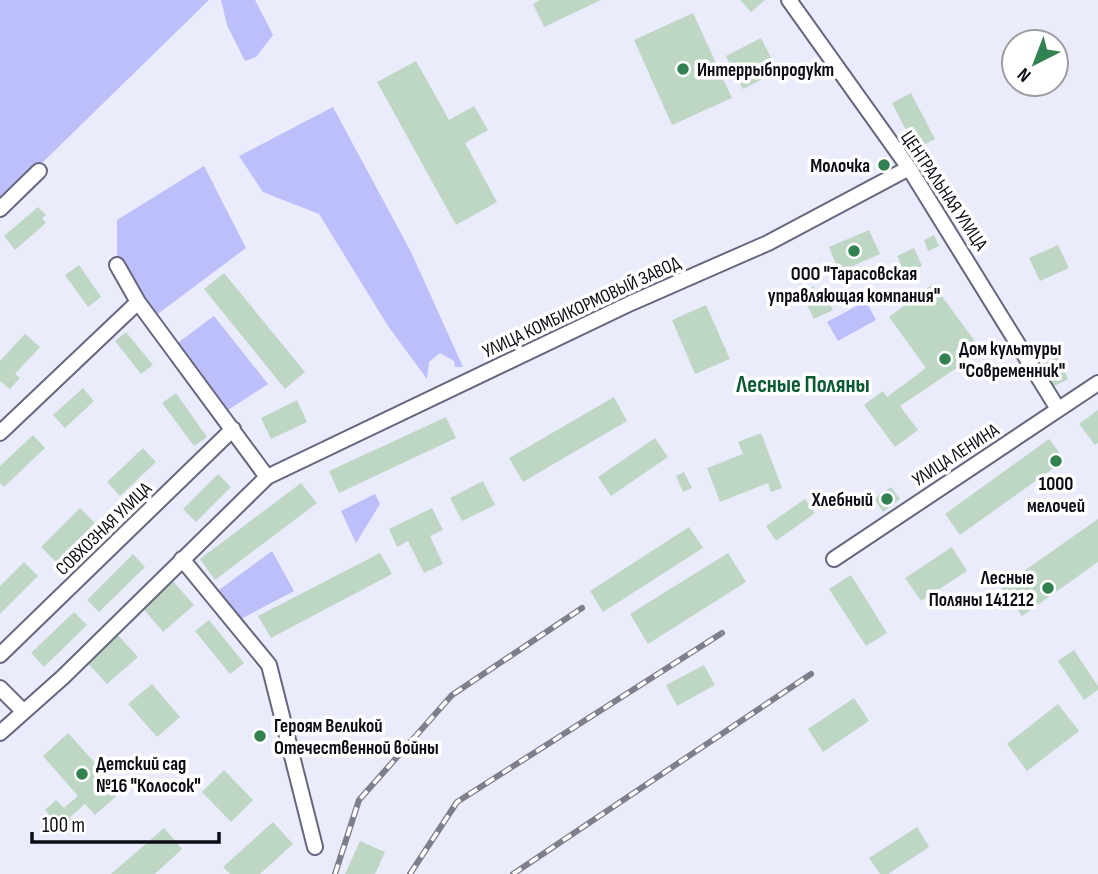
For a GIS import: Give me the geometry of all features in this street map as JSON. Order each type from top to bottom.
[{"type":"street","name":"ЦЕНТРАЛЬНАЯ УЛИЦА","points":[[789,0],[909,168],[1058,409]]},
{"type":"street","name":"УЛИЦА КОМБИКОРМОВЫЙ ЗАВОД","points":[[0,733],[63,677],[267,477],[619,309],[768,243],[909,168]]},
{"type":"street","points":[[0,208],[39,171]]},
{"type":"street","points":[[117,265],[138,302],[267,477]]},
{"type":"street","points":[[0,433],[138,302]]},
{"type":"street","name":"УЛИЦА ЛЕНИНА","points":[[834,559],[1098,383]]},
{"type":"street","name":"СОВХОЗНАЯ УЛИЦА","points":[[0,655],[233,429]]},
{"type":"street","points":[[182,559],[269,665],[315,847]]},
{"type":"street","points":[[0,688],[23,711]]},
{"type":"shaded area","points":[[0,0],[209,0],[0,204]]},
{"type":"shaded area","points":[[221,0],[255,0],[273,35],[256,57],[245,61],[227,25]]},
{"type":"shaded area","points":[[333,107],[411,252],[463,367],[455,367],[454,361],[440,353],[429,362],[427,379],[388,326],[319,214],[263,192],[239,156]]},
{"type":"shaded area","points":[[204,166],[246,248],[151,319],[117,265],[117,220]]},
{"type":"shaded area","points":[[866,301],[876,320],[838,341],[827,322]]},
{"type":"shaded area","points":[[214,316],[268,384],[222,414],[172,347]]},
{"type":"shaded area","points":[[375,494],[380,504],[356,543],[341,511]]},
{"type":"shaded area","points":[[272,551],[294,591],[235,622],[212,595]]},
{"type":"building","points":[[540,0],[601,0],[544,27],[533,4]]},
{"type":"building","points":[[740,0],[765,0],[751,12]]},
{"type":"building","name":"Интеррыбпродукт","points":[[693,13],[732,98],[672,125],[634,40]]},
{"type":"building","points":[[761,38],[778,71],[743,89],[726,56]]},
{"type":"building","points":[[416,61],[449,120],[474,106],[488,130],[465,143],[497,202],[456,225],[377,82]]},
{"type":"building","points":[[911,93],[935,139],[916,149],[892,103]]},
{"type":"building","points":[[38,207],[46,215],[42,218],[46,223],[15,250],[4,236]]},
{"type":"building","name":"ООО \"Тарасовская управляющая компания\"","points":[[869,230],[880,254],[839,272],[829,247]]},
{"type":"building","points":[[934,235],[939,246],[928,251],[924,240]]},
{"type":"building","points":[[1058,245],[1069,268],[1040,281],[1029,258]]},
{"type":"building","points":[[914,248],[922,266],[905,273],[897,256]]},
{"type":"building","points":[[79,265],[101,297],[88,307],[65,275]]},
{"type":"building","points":[[224,273],[305,372],[285,389],[204,289]]},
{"type":"building","name":"Дом культуры \"Современник\"","points":[[933,284],[982,351],[900,406],[918,430],[895,447],[864,405],[883,391],[887,397],[926,368],[889,317]]},
{"type":"building","points":[[814,286],[817,294],[824,290],[833,310],[814,319],[801,293]]},
{"type":"building","points":[[706,305],[730,359],[695,374],[672,320]]},
{"type":"building","points":[[126,332],[153,365],[141,374],[115,341]]},
{"type":"building","points":[[25,334],[40,347],[15,374],[20,378],[10,389],[0,381],[0,361]]},
{"type":"building","points":[[1058,357],[1068,379],[1053,387],[1042,364]]},
{"type":"building","points":[[83,388],[94,401],[65,428],[53,415]]},
{"type":"building","points":[[176,393],[207,437],[194,446],[162,403]]},
{"type":"building","points":[[614,397],[627,421],[523,482],[509,458]]},
{"type":"building","points":[[297,400],[307,422],[271,439],[261,418]]},
{"type":"building","points":[[1098,410],[1098,443],[1095,445],[1079,424]]},
{"type":"building","points":[[446,417],[456,438],[339,493],[329,471]]},
{"type":"building","points":[[761,433],[782,488],[771,492],[768,483],[720,502],[707,468],[743,454],[738,442]]},
{"type":"building","points":[[33,435],[45,448],[4,487],[0,483],[0,466]]},
{"type":"building","points":[[655,438],[668,457],[611,496],[598,477]]},
{"type":"building","points":[[1049,439],[1065,460],[960,535],[945,514]]},
{"type":"building","points":[[143,448],[156,462],[120,496],[107,482]]},
{"type":"building","points":[[684,472],[692,488],[683,492],[676,476]]},
{"type":"building","points":[[218,474],[231,487],[196,522],[183,509]]},
{"type":"building","points":[[483,481],[495,505],[462,521],[450,498]]},
{"type":"building","points":[[301,483],[317,503],[215,580],[200,559]]},
{"type":"building","name":"Хлебный","points":[[891,487],[900,499],[883,512],[874,499]]},
{"type":"building","points":[[805,499],[815,513],[776,541],[766,526]]},
{"type":"building","points":[[80,508],[95,523],[56,562],[41,547]]},
{"type":"building","points":[[432,508],[443,530],[430,536],[443,564],[424,573],[408,541],[397,547],[389,529]]},
{"type":"building","points":[[1098,519],[1098,562],[1022,616],[1001,587]]},
{"type":"building","points":[[689,527],[703,548],[603,612],[590,591]]},
{"type":"building","points":[[952,547],[967,571],[921,601],[905,578]]},
{"type":"building","points":[[380,553],[392,574],[271,638],[258,616]]},
{"type":"building","points":[[728,553],[746,582],[648,644],[630,614]]},
{"type":"building","points":[[133,554],[145,567],[99,612],[87,600]]},
{"type":"building","points":[[24,562],[38,576],[0,614],[0,586]]},
{"type":"building","points":[[851,575],[887,633],[866,646],[829,589]]},
{"type":"building","points":[[171,579],[194,605],[163,632],[140,605]]},
{"type":"building","points":[[74,612],[87,625],[44,667],[31,653]]},
{"type":"building","points":[[209,620],[244,663],[230,674],[195,631]]},
{"type":"building","points":[[115,632],[138,657],[107,684],[84,659]]},
{"type":"building","points":[[1074,650],[1098,686],[1098,690],[1084,700],[1058,661]]},
{"type":"building","points":[[704,665],[715,685],[677,706],[666,685]]},
{"type":"building","points":[[152,684],[180,717],[157,737],[128,704]]},
{"type":"building","points":[[854,698],[869,721],[823,752],[808,729]]},
{"type":"building","points":[[1058,704],[1079,731],[1027,771],[1007,744]]},
{"type":"building","name":"Детский сад №16 \"Колосок\"","points":[[68,733],[121,792],[95,815],[85,804],[70,817],[75,824],[65,833],[45,810],[56,800],[64,808],[78,796],[43,756]]},
{"type":"building","points":[[224,770],[253,800],[231,822],[202,792]]},
{"type":"building","points":[[273,822],[293,844],[260,874],[230,874],[223,867]]},
{"type":"building","points":[[917,827],[929,847],[888,874],[880,874],[869,858]]},
{"type":"building","points":[[164,828],[182,849],[155,874],[111,874]]},
{"type":"building","points":[[360,841],[385,852],[375,874],[345,874]]},
{"type":"railway","points":[[335,874],[359,800],[452,695],[582,608]]},
{"type":"railway","points":[[410,874],[457,802],[722,633]]},
{"type":"railway","points":[[513,874],[811,674]]},
{"type":"place","name":"Интеррыбпродукт","points":[[683,69]]},
{"type":"place","name":"Молочка","points":[[884,165]]},
{"type":"place","name":"ООО \"Тарасовская управляющая компания\"","points":[[854,251]]},
{"type":"place","name":"Дом культуры \"Современник\"","points":[[945,359]]},
{"type":"place","name":"1000 мелочей","points":[[1056,461]]},
{"type":"place","name":"Хлебный","points":[[887,499]]},
{"type":"place","name":"Лесные Поляны 141212","points":[[1048,588]]},
{"type":"place","name":"Героям Великой Отечественной войны","points":[[260,736]]},
{"type":"place","name":"Детский сад №16 \"Колосок\"","points":[[82,774]]},
{"type":"district","name":"Лесные Поляны","points":[[803,384]]}]
